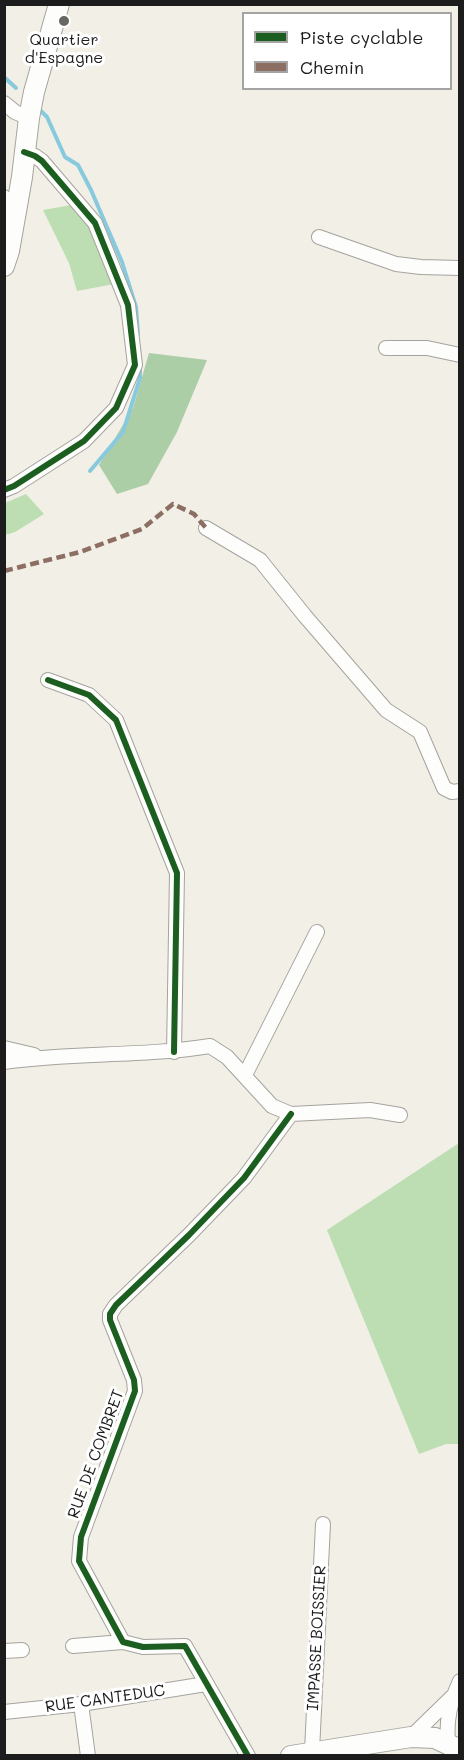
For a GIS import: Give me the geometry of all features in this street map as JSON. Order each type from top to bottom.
[{"type":"main road","points":[[4,266],[9,252],[29,118],[59,4]]},
{"type":"main road","points":[[291,1755],[411,1737],[435,1738],[454,1747]]},
{"type":"street","points":[[4,103],[15,112],[29,118]]},
{"type":"street","points":[[4,490],[14,486],[84,441],[116,408],[135,365],[128,305],[95,223],[42,161],[24,152]]},
{"type":"street","points":[[4,197],[14,220]]},
{"type":"street","points":[[319,237],[396,264],[459,268]]},
{"type":"street","points":[[386,348],[427,348],[459,355]]},
{"type":"street","points":[[206,528],[260,560],[311,624],[386,710],[420,732],[444,788],[452,792],[459,791]]},
{"type":"street","points":[[48,680],[89,695],[116,720],[177,873],[174,1052]]},
{"type":"street","points":[[245,1076],[317,932]]},
{"type":"street","points":[[4,1062],[42,1056],[174,1052],[210,1046],[227,1057],[272,1106],[291,1114],[370,1110],[400,1115]]},
{"type":"street","points":[[4,1048],[42,1056]]},
{"type":"street","name":"RUE DE COMBRET","points":[[123,1642],[79,1561],[81,1537],[135,1391],[134,1380],[110,1320],[110,1314],[116,1305],[244,1178],[291,1114]]},
{"type":"street","name":"IMPASSE BOISSIER","points":[[312,1751],[323,1524]]},
{"type":"street","points":[[73,1646],[123,1642],[143,1647],[185,1646],[248,1755]]},
{"type":"street","points":[[4,1651],[22,1650]]},
{"type":"street","points":[[454,1747],[446,1723],[452,1697],[459,1681]]},
{"type":"street","name":"RUE CANTEDUC","points":[[4,1712],[81,1704],[206,1684]]},
{"type":"street","points":[[411,1737],[452,1697]]},
{"type":"street","points":[[81,1704],[88,1755]]},
{"type":"green space","points":[[77,204],[105,251],[114,284],[77,291],[69,263],[43,210]]},
{"type":"green space","points":[[149,353],[207,360],[177,432],[148,484],[117,494],[99,465],[133,408]]},
{"type":"green space","points":[[26,494],[44,514],[15,532],[5,535],[5,503]]},
{"type":"green space","points":[[459,1143],[459,1444],[446,1444],[419,1454],[327,1230]]},
{"type":"waterway","points":[[4,77],[16,88]]},
{"type":"waterway","points":[[38,108],[47,117],[65,157],[78,165],[91,190],[122,262],[136,307],[138,335]]},
{"type":"waterway","points":[[90,471],[123,432],[140,378],[140,367]]},
{"type":"marked path","points":[[4,571],[80,552],[142,529],[173,504],[194,514],[206,528]]},
{"type":"cycle path","points":[[4,490],[14,486],[84,441],[116,408],[135,365],[128,305],[95,223],[42,161],[24,152]]},
{"type":"cycle path","points":[[48,680],[89,695],[116,720],[177,873],[174,1052]]},
{"type":"cycle path","points":[[248,1756],[185,1646],[143,1647],[123,1642],[79,1561],[81,1537],[135,1391],[134,1380],[110,1320],[110,1314],[116,1305],[244,1178],[291,1114]]},
{"type":"place","name":"Quartier d'Espagne","points":[[64,21]]}]
